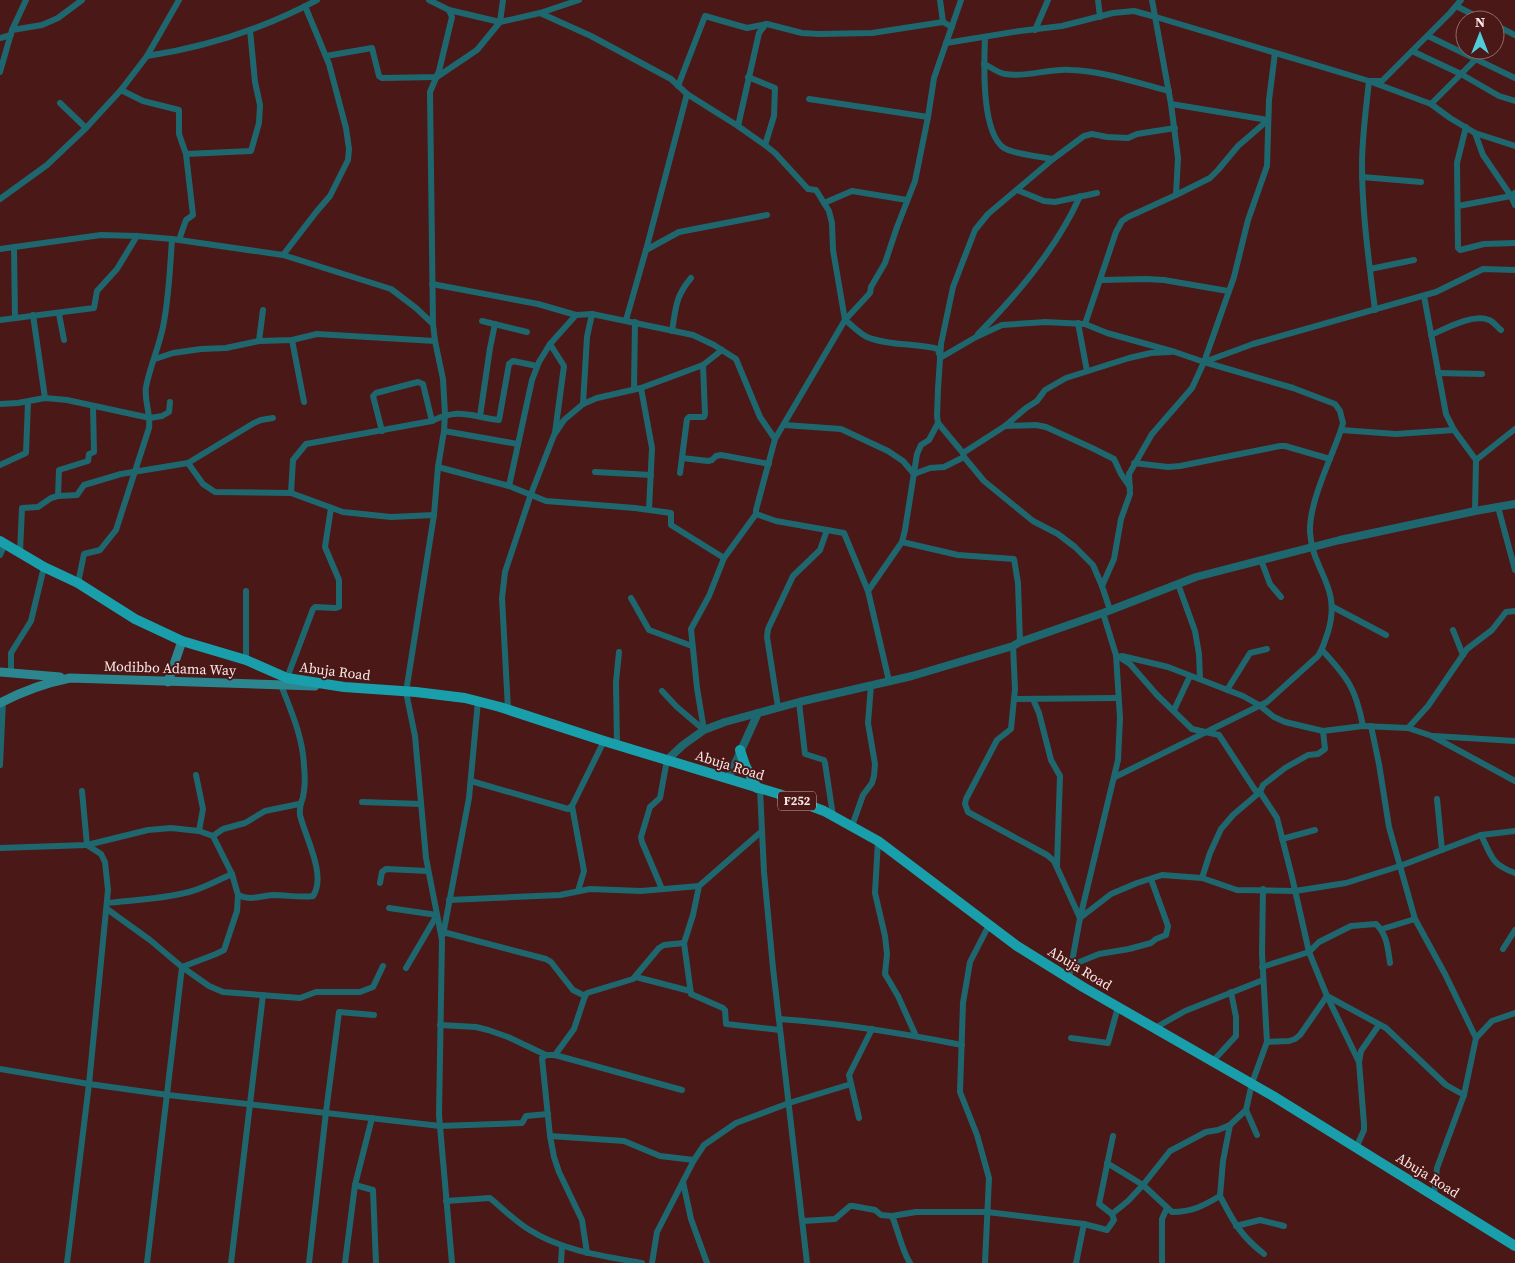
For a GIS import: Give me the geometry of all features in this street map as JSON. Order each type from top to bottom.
[{"type":"main road","name":"Abuja Road","points":[[2,542],[44,567],[78,583],[135,619],[182,641],[246,660],[284,682],[465,698],[508,709],[604,741],[759,788],[833,816],[878,841],[1017,946],[1118,1007],[1252,1083],[1515,1246]]},
{"type":"main road","points":[[168,682],[182,641]]},
{"type":"main road","points":[[0,672],[70,678]]},
{"type":"main road","name":"Modibbo Adama Way","points":[[1,702],[24,691],[50,682],[70,678],[168,682],[284,682]]},
{"type":"main road","points":[[740,750],[745,765],[759,788]]},
{"type":"street","points":[[0,72],[12,33],[26,0]]},
{"type":"street","points":[[0,38],[58,18],[82,0]]},
{"type":"street","points":[[0,199],[47,165],[122,90],[147,56],[179,0]]},
{"type":"street","points":[[147,56],[183,51],[250,30],[316,0]]},
{"type":"street","points":[[429,0],[449,10],[500,22],[578,0]]},
{"type":"street","points":[[326,56],[372,48],[379,76],[382,78],[437,77],[474,53],[500,22],[503,0]]},
{"type":"street","points":[[940,0],[943,22]]},
{"type":"street","points":[[704,730],[697,688],[691,629],[709,596],[724,558],[756,514],[775,439],[845,320],[870,293],[870,287],[885,264],[915,181],[934,78],[961,0]]},
{"type":"street","points":[[1035,30],[1048,0]]},
{"type":"street","points":[[1098,0],[1100,17]]},
{"type":"street","points":[[1152,0],[1169,91],[1178,158],[1176,196]]},
{"type":"street","points":[[1370,81],[1382,81],[1462,0]]},
{"type":"street","points":[[283,255],[330,196],[348,160],[349,149],[346,128],[326,56],[305,6]]},
{"type":"street","points":[[1456,6],[1464,10]]},
{"type":"street","points":[[442,940],[428,871],[415,736],[406,692],[434,515],[438,467],[444,431],[443,379],[433,324],[430,92],[437,77],[452,17],[449,10]]},
{"type":"street","points":[[946,43],[1062,26],[1134,11],[1370,81],[1431,104],[1475,133],[1515,146]]},
{"type":"street","points":[[540,12],[648,65],[671,79],[684,89],[687,94],[738,126],[775,153],[808,189],[816,190],[829,211],[832,223],[834,258],[845,320],[866,336],[884,342],[938,349],[940,358]]},
{"type":"street","points":[[678,86],[705,16],[747,28],[767,24],[802,33],[819,34],[872,33],[943,22],[952,27]]},
{"type":"street","points":[[738,126],[759,33],[767,24]]},
{"type":"street","points":[[186,154],[251,151],[259,123],[260,105],[255,82],[250,30]]},
{"type":"street","points":[[1428,36],[1455,50]]},
{"type":"street","points":[[985,37],[986,100],[993,136],[1004,149],[1053,159]]},
{"type":"street","points":[[1412,51],[1515,102]]},
{"type":"street","points":[[1102,586],[1114,559],[1121,519],[1130,494],[1129,474],[1152,434],[1192,388],[1204,362],[1234,277],[1248,220],[1267,166],[1268,120],[1275,53]]},
{"type":"street","points":[[1431,104],[1475,60],[1515,78]]},
{"type":"street","points":[[984,64],[1005,74],[1052,70],[1094,72],[1169,91]]},
{"type":"street","points":[[748,78],[775,88],[774,116],[765,145]]},
{"type":"street","points":[[1370,81],[1362,142],[1362,177],[1363,208],[1375,310]]},
{"type":"street","points":[[78,583],[84,554],[100,550],[116,530],[149,428],[150,418],[146,403],[146,388],[168,303],[176,239],[186,220],[193,215],[186,154],[179,134],[179,110],[143,101],[122,90]]},
{"type":"street","points":[[626,320],[687,94]]},
{"type":"street","points":[[809,98],[928,117]]},
{"type":"street","points":[[60,104],[86,128]]},
{"type":"street","points":[[1171,104],[1268,120]]},
{"type":"street","points":[[1087,371],[1082,324],[1101,280],[1116,232],[1122,221],[1210,178],[1238,146],[1268,120]]},
{"type":"street","points":[[1466,127],[1457,163],[1458,249],[1484,244],[1515,244]]},
{"type":"street","points":[[868,591],[902,542],[917,454],[921,445],[929,440],[938,423],[940,358],[953,287],[975,230],[988,214],[1077,141],[1092,134],[1128,138],[1137,134],[1174,128]]},
{"type":"street","points":[[1475,133],[1483,155],[1513,195],[1515,205]]},
{"type":"street","points":[[1362,177],[1421,182]]},
{"type":"street","points":[[1017,190],[1044,201],[1055,202],[1097,193]]},
{"type":"street","points":[[824,203],[852,191],[907,200]]},
{"type":"street","points":[[1458,206],[1513,195]]},
{"type":"street","points":[[976,337],[1013,298],[1033,272],[1070,220],[1080,196]]},
{"type":"street","points":[[646,250],[679,232],[767,215]]},
{"type":"street","points":[[0,249],[102,235],[176,239],[283,255],[391,289],[433,324]]},
{"type":"street","points":[[0,320],[33,315],[59,314],[94,308],[97,291],[117,269],[137,236]]},
{"type":"street","points":[[14,247],[15,318]]},
{"type":"street","points":[[1370,269],[1414,260]]},
{"type":"street","points":[[1204,362],[1253,344],[1424,296],[1436,292],[1474,272],[1482,270],[1515,270]]},
{"type":"street","points":[[672,331],[678,298],[682,289],[691,278]]},
{"type":"street","points":[[1101,280],[1146,279],[1228,291]]},
{"type":"street","points":[[432,284],[538,304],[576,315],[592,314],[693,335],[736,359],[760,417],[775,439]]},
{"type":"street","points":[[1424,296],[1446,414],[1454,430],[1476,460],[1475,511]]},
{"type":"street","points":[[259,341],[263,310]]},
{"type":"street","points":[[59,314],[64,340]]},
{"type":"street","points":[[583,404],[587,337],[592,314]]},
{"type":"street","points":[[33,315],[45,398]]},
{"type":"street","points":[[509,486],[532,380],[537,366],[550,344],[576,315]]},
{"type":"street","points":[[1431,335],[1464,321],[1482,318],[1490,320],[1501,330]]},
{"type":"street","points":[[482,321],[527,332]]},
{"type":"street","points":[[635,322],[637,389],[652,448],[649,509]]},
{"type":"street","points":[[940,358],[976,337],[1002,325],[1045,322],[1082,324],[1107,334],[1175,352],[1293,388],[1335,404],[1340,411],[1343,423],[1312,510],[1310,533],[1312,547],[1330,592],[1333,607],[1331,623],[1322,650],[1318,656],[1267,702],[1114,777]]},
{"type":"street","points":[[480,416],[495,324]]},
{"type":"street","points":[[155,359],[173,353],[226,348],[259,341],[292,340],[325,334],[435,341]]},
{"type":"street","points":[[292,340],[304,402]]},
{"type":"street","points":[[550,344],[564,366],[554,435]]},
{"type":"street","points":[[508,709],[502,598],[503,581],[531,494],[554,435],[564,420],[583,404],[597,398],[637,389],[703,365],[722,350]]},
{"type":"street","points":[[914,474],[930,468],[944,467],[963,455],[1038,401],[1045,390],[1066,378],[1129,358],[1175,352]]},
{"type":"street","points":[[291,493],[293,460],[306,444],[432,421],[445,414],[460,413],[497,420],[500,418],[510,362],[537,366]]},
{"type":"street","points":[[680,473],[687,419],[689,417],[704,417],[705,414],[703,365]]},
{"type":"street","points":[[1438,373],[1482,374]]},
{"type":"street","points":[[382,431],[373,396],[376,393],[418,382],[422,384],[432,421]]},
{"type":"street","points":[[0,404],[28,402],[45,398],[85,403],[150,418],[162,416],[169,412],[170,402]]},
{"type":"street","points":[[0,465],[26,453],[28,402]]},
{"type":"street","points":[[58,496],[59,470],[88,461],[89,454],[94,452],[93,406]]},
{"type":"street","points":[[20,552],[22,508],[38,507],[51,498],[58,496],[77,495],[84,485],[120,474],[134,474],[188,463],[254,423],[273,418]]},
{"type":"street","points":[[938,423],[984,481],[1033,521],[1058,534],[1075,547],[1092,565],[1102,586],[1116,655],[1120,726],[1118,760],[1080,918],[1069,978]]},
{"type":"street","points":[[784,425],[842,429],[903,461],[914,474]]},
{"type":"street","points":[[1005,426],[1036,425],[1046,427],[1092,448],[1114,459],[1130,487]]},
{"type":"street","points":[[1476,460],[1515,429]]},
{"type":"street","points":[[1341,430],[1396,434],[1454,430]]},
{"type":"street","points":[[444,431],[518,444]]},
{"type":"street","points":[[1134,463],[1168,467],[1180,466],[1280,446],[1330,459]]},
{"type":"street","points":[[682,458],[708,461],[720,455],[768,464]]},
{"type":"street","points":[[188,463],[203,484],[215,492],[291,493],[343,512],[392,517],[434,515]]},
{"type":"street","points":[[438,467],[509,486],[546,501],[649,509],[671,514],[671,525],[724,558]]},
{"type":"street","points":[[595,472],[651,475]]},
{"type":"street","points":[[662,889],[641,837],[650,806],[660,798],[667,760],[683,745],[704,730],[725,722],[799,702],[931,671],[1016,644],[1196,577],[1312,547],[1515,504]]},
{"type":"street","points":[[1498,507],[1515,570]]},
{"type":"street","points":[[238,896],[248,899],[273,895],[308,897],[313,896],[316,892],[318,880],[316,866],[300,815],[300,804],[303,796],[303,750],[284,682],[313,608],[336,608],[340,604],[339,580],[325,547],[331,508]]},
{"type":"street","points":[[756,514],[776,521],[844,533],[868,591],[889,681]]},
{"type":"street","points":[[778,708],[767,637],[768,629],[793,576],[823,546],[827,530]]},
{"type":"street","points":[[0,556],[2,542]]},
{"type":"street","points":[[902,542],[958,555],[1014,559],[1018,583],[1016,644],[1012,656],[1015,664],[1012,729],[997,740],[966,800],[966,808],[968,812],[1047,855],[1057,867],[1080,918]]},
{"type":"street","points":[[1261,560],[1270,584],[1281,597]]},
{"type":"street","points":[[11,672],[11,653],[31,621],[44,567]]},
{"type":"street","points":[[1178,584],[1195,631],[1199,654],[1200,679]]},
{"type":"street","points":[[246,591],[246,660]]},
{"type":"street","points":[[631,598],[649,630],[692,646]]},
{"type":"street","points":[[1333,607],[1386,635]]},
{"type":"street","points":[[1408,728],[1428,706],[1467,649],[1492,630],[1506,612],[1515,611]]},
{"type":"street","points":[[1453,630],[1464,655]]},
{"type":"street","points":[[1227,690],[1250,653],[1258,650],[1267,650]]},
{"type":"street","points":[[1322,650],[1344,673],[1360,705],[1379,764],[1389,827],[1415,918],[1476,1038]]},
{"type":"street","points":[[617,745],[616,682],[620,652]]},
{"type":"street","points":[[1116,655],[1168,667],[1243,696],[1274,717],[1285,722],[1323,731],[1367,726],[1408,728],[1432,736],[1515,781]]},
{"type":"street","points":[[1116,655],[1130,664],[1157,695],[1192,728],[1218,735],[1255,790],[1260,792],[1276,818],[1309,952],[1327,996],[1359,1062]]},
{"type":"street","points":[[1174,710],[1190,676]]},
{"type":"street","points":[[852,826],[862,795],[872,783],[874,776],[868,723],[871,685]]},
{"type":"street","points":[[662,691],[677,707],[704,730]]},
{"type":"street","points":[[1014,699],[1118,698]]},
{"type":"street","points":[[1033,699],[1039,713],[1051,760],[1060,776],[1057,867]]},
{"type":"street","points":[[0,765],[1,702]]},
{"type":"street","points":[[452,1263],[440,1126],[442,940],[469,798],[478,702]]},
{"type":"street","points":[[799,702],[805,754],[825,762],[833,816]]},
{"type":"street","points":[[728,779],[758,713]]},
{"type":"street","points":[[1202,878],[1210,853],[1221,829],[1233,815],[1260,792],[1263,785],[1285,768],[1308,755],[1318,754],[1323,751],[1325,749],[1323,731]]},
{"type":"street","points":[[1432,736],[1515,741]]},
{"type":"street","points":[[578,891],[584,871],[572,806],[604,741]]},
{"type":"street","points":[[196,776],[203,809],[199,831]]},
{"type":"street","points":[[471,781],[565,809],[572,806]]},
{"type":"street","points":[[759,788],[764,872],[807,1263]]},
{"type":"street","points":[[82,791],[87,845]]},
{"type":"street","points":[[1438,799],[1442,850]]},
{"type":"street","points":[[362,802],[421,804]]},
{"type":"street","points":[[213,836],[223,830],[245,824],[265,811],[300,804]]},
{"type":"street","points":[[0,848],[87,845],[148,830],[171,828],[199,831],[213,836],[232,874],[238,896],[237,911],[224,950],[182,967]]},
{"type":"street","points":[[1282,839],[1314,830]]},
{"type":"street","points":[[1080,918],[1111,894],[1136,883],[1162,875],[1202,878],[1237,890],[1295,891],[1346,883],[1400,866],[1481,835],[1515,831]]},
{"type":"street","points":[[449,900],[560,895],[590,889],[640,891],[699,886],[762,832]]},
{"type":"street","points":[[1481,835],[1494,862],[1501,868],[1515,873]]},
{"type":"street","points":[[878,841],[875,893],[885,936],[887,954],[885,974],[898,996],[916,1036]]},
{"type":"street","points":[[67,1263],[89,1084],[108,890],[105,862],[101,854],[87,845]]},
{"type":"street","points":[[380,883],[382,872],[386,869],[428,871]]},
{"type":"street","points":[[107,906],[181,894],[232,874]]},
{"type":"street","points":[[1072,966],[1099,954],[1151,943],[1166,935],[1168,926],[1151,879]]},
{"type":"street","points":[[699,886],[693,915],[684,943],[690,991],[693,997],[725,1010],[726,1024],[780,1030]]},
{"type":"street","points":[[1112,1214],[1143,1185],[1170,1150],[1206,1132],[1230,1125],[1246,1110],[1252,1083],[1267,1042],[1262,967],[1262,890]]},
{"type":"street","points":[[107,906],[182,967],[209,986],[223,992],[300,998],[316,992],[360,992],[373,987],[383,966]]},
{"type":"street","points":[[389,908],[437,915]]},
{"type":"street","points":[[406,968],[437,915]]},
{"type":"street","points":[[1382,929],[1415,918]]},
{"type":"street","points":[[1262,967],[1309,952],[1319,942],[1351,926],[1376,924],[1382,929],[1388,947],[1390,963]]},
{"type":"street","points":[[985,1263],[988,1173],[960,1092],[963,1003],[970,962],[989,925]]},
{"type":"street","points":[[1503,949],[1515,930]]},
{"type":"street","points":[[443,932],[546,959],[551,962],[573,990],[584,996]]},
{"type":"street","points":[[555,1055],[574,1029],[584,996],[588,993],[633,979],[659,948],[664,945],[684,943]]},
{"type":"street","points":[[147,1263],[182,967]]},
{"type":"street","points":[[636,977],[690,991]]},
{"type":"street","points":[[1155,1028],[1185,1011],[1263,980]]},
{"type":"street","points":[[1213,1061],[1236,1036],[1236,1017],[1231,992]]},
{"type":"street","points":[[231,1263],[263,995]]},
{"type":"street","points":[[1327,996],[1386,1028],[1446,1085],[1464,1095]]},
{"type":"street","points":[[1267,1042],[1295,1039],[1300,1035],[1327,996]]},
{"type":"street","points":[[1071,1038],[1108,1043],[1118,1007]]},
{"type":"street","points":[[309,1263],[339,1012],[374,1015]]},
{"type":"street","points":[[1434,1196],[1437,1168],[1464,1095],[1476,1038],[1492,1021],[1515,1013]]},
{"type":"street","points":[[779,1019],[824,1022],[872,1029],[962,1046]]},
{"type":"street","points":[[1356,1148],[1364,1130],[1359,1062],[1361,1051],[1379,1024]]},
{"type":"street","points":[[440,1025],[488,1030],[546,1055],[555,1055],[682,1090]]},
{"type":"street","points":[[859,1118],[849,1075],[872,1029]]},
{"type":"street","points":[[546,1055],[542,1058],[554,1157],[559,1172],[582,1220],[587,1253]]},
{"type":"street","points":[[0,1069],[168,1095],[440,1126],[522,1123],[526,1116],[548,1114]]},
{"type":"street","points":[[652,1263],[657,1232],[694,1160],[704,1145],[736,1123],[789,1103],[851,1084]]},
{"type":"street","points":[[1246,1110],[1257,1135]]},
{"type":"street","points":[[344,1263],[356,1185],[372,1118]]},
{"type":"street","points":[[1230,1125],[1223,1161],[1220,1196],[1236,1226],[1248,1242],[1264,1254]]},
{"type":"street","points":[[550,1136],[624,1141],[660,1156],[694,1160]]},
{"type":"street","points":[[803,1221],[835,1219],[850,1206],[853,1206],[875,1210],[881,1215],[892,1216],[916,1212],[987,1212],[1084,1224],[1107,1230],[1114,1220],[1112,1214],[1099,1204],[1113,1136]]},
{"type":"street","points":[[1107,1163],[1143,1185],[1172,1212],[1198,1209],[1220,1196]]},
{"type":"street","points":[[683,1182],[691,1219],[707,1263]]},
{"type":"street","points":[[356,1185],[373,1190],[376,1263]]},
{"type":"street","points":[[446,1201],[490,1198],[528,1229],[562,1246],[587,1253],[642,1263]]},
{"type":"street","points":[[1162,1263],[1162,1219],[1167,1208]]},
{"type":"street","points":[[892,1216],[902,1241],[905,1256],[910,1263]]},
{"type":"street","points":[[1236,1226],[1260,1220],[1284,1226]]},
{"type":"street","points":[[1076,1263],[1084,1224]]},
{"type":"street","points":[[561,1263],[562,1246]]}]
